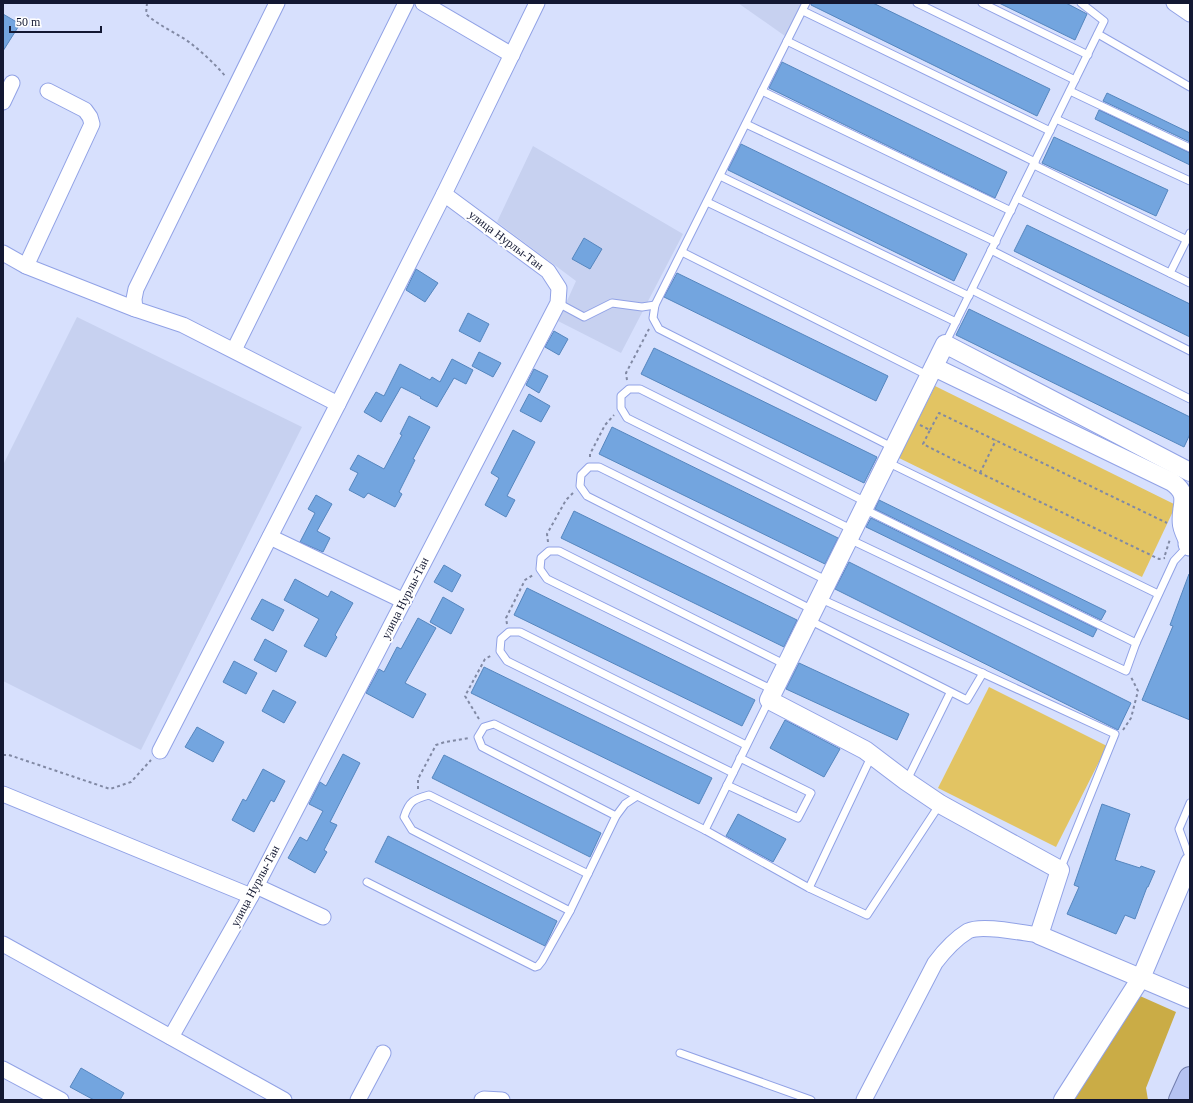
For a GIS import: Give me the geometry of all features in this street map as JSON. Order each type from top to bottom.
[{"type":"highway","points":[[1180,1100],[1190,1078]]},
{"type":"street","points":[[135,309],[134,299],[136,289],[277,3]]},
{"type":"street","points":[[234,350],[406,3]]},
{"type":"street","points":[[423,3],[512,55]]},
{"type":"street","points":[[160,751],[444,194],[537,3]]},
{"type":"street","points":[[1174,3],[1190,14]]},
{"type":"street","points":[[3,102],[12,83]]},
{"type":"street","points":[[26,266],[92,124],[90,117],[85,110],[48,91]]},
{"type":"street","name":"улица Нурлы-Тан","points":[[171,1037],[253,891],[558,303],[559,288],[548,271],[444,194]]},
{"type":"street","points":[[3,253],[26,266],[135,309],[183,325],[338,404]]},
{"type":"street","points":[[1039,935],[1060,870],[940,804],[906,781],[865,750],[771,695],[946,344],[1190,472]]},
{"type":"street","points":[[932,371],[1172,482],[1182,490],[1184,498],[1182,524],[1190,545]]},
{"type":"street","points":[[270,537],[404,601]]},
{"type":"street","points":[[3,794],[253,891],[323,916]]},
{"type":"street","points":[[1063,1100],[1141,978],[1190,862]]},
{"type":"street","points":[[864,1100],[935,963],[946,949],[969,931],[987,928],[1039,935],[1190,1000]]},
{"type":"street","points":[[3,944],[284,1100]]},
{"type":"street","points":[[358,1100],[383,1054]]},
{"type":"street","points":[[3,1068],[61,1100]]},
{"type":"street","points":[[482,1100],[502,1100]]},
{"type":"lane","points":[[806,3],[655,305],[653,318],[659,329],[890,455],[1158,594]]},
{"type":"lane","points":[[917,3],[1075,80]]},
{"type":"lane","points":[[982,3],[1088,55]]},
{"type":"lane","points":[[946,344],[1104,21],[1081,3]]},
{"type":"lane","points":[[803,11],[1050,131]]},
{"type":"lane","points":[[1098,34],[1190,87]]},
{"type":"lane","points":[[787,41],[1188,237],[1187,249],[1170,273]]},
{"type":"lane","points":[[762,91],[1011,211]]},
{"type":"lane","points":[[1070,91],[1190,148]]},
{"type":"lane","points":[[1056,119],[1190,181]]},
{"type":"lane","points":[[746,124],[996,242]]},
{"type":"lane","points":[[720,176],[970,293],[1190,399]]},
{"type":"lane","points":[[1017,198],[1190,282]]},
{"type":"lane","points":[[707,202],[956,322]]},
{"type":"lane","points":[[991,250],[1190,351]]},
{"type":"lane","points":[[682,252],[932,371]]},
{"type":"lane","points":[[558,303],[584,317],[612,303],[642,307],[655,305]]},
{"type":"lane","points":[[1136,643],[640,389],[629,389],[621,396],[620,408],[627,418],[851,534],[1126,671],[1136,643],[1174,561],[1190,545]]},
{"type":"lane","points":[[828,581],[599,467],[589,467],[581,474],[580,486],[587,496],[814,609],[950,692],[967,700],[983,673]]},
{"type":"lane","points":[[706,830],[771,695],[547,579],[540,569],[541,558],[549,551],[559,551],[786,665]]},
{"type":"lane","points":[[814,609],[983,673],[1115,734],[1060,870]]},
{"type":"lane","points":[[733,772],[507,661],[500,651],[501,639],[509,632],[520,632],[746,745]]},
{"type":"lane","points":[[906,781],[950,692]]},
{"type":"lane","points":[[616,816],[482,747],[478,737],[484,727],[494,724],[706,830],[809,888],[867,915],[940,804]]},
{"type":"lane","points":[[809,888],[872,755]]},
{"type":"lane","points":[[727,784],[798,818],[811,793],[740,758]]},
{"type":"lane","points":[[570,911],[412,830],[404,817],[408,806],[417,798],[429,795],[588,874]]},
{"type":"lane","points":[[367,882],[535,967],[540,965],[570,911],[616,816],[625,804],[637,796]]},
{"type":"lane","points":[[1190,803],[1179,829],[1190,858]]},
{"type":"lane","points":[[680,1053],[811,1100]]},
{"type":"path","points":[[147,3],[146,14],[155,22],[189,42],[217,66],[236,88]]},
{"type":"path","points":[[629,389],[626,373],[654,320]]},
{"type":"path","points":[[589,467],[590,454],[605,425],[620,408]]},
{"type":"path","points":[[1167,523],[939,412],[922,444],[1159,559],[1165,558],[1174,561]]},
{"type":"path","points":[[908,420],[930,430]]},
{"type":"path","points":[[980,473],[996,440]]},
{"type":"path","points":[[549,551],[548,534],[566,500],[580,486]]},
{"type":"path","points":[[1165,558],[1172,533]]},
{"type":"path","points":[[509,632],[506,618],[525,580],[540,569]]},
{"type":"path","points":[[484,727],[465,696],[486,659],[500,651]]},
{"type":"path","points":[[1115,734],[1124,729],[1130,718],[1138,691],[1133,679],[1126,671]]},
{"type":"path","points":[[417,798],[418,779],[436,745],[445,742],[478,737]]},
{"type":"path","points":[[3,754],[110,789],[130,782],[160,751]]},
{"type":"shaded area","points":[[738,3],[802,3],[785,36]]},
{"type":"shaded area","points":[[533,146],[683,234],[621,353],[558,321],[576,281],[497,222]]},
{"type":"shaded area","points":[[77,317],[302,427],[141,750],[3,681],[3,465]]},
{"type":"shaded area","points":[[935,386],[1176,505],[1142,577],[899,458]]},
{"type":"shaded area","points":[[989,687],[1107,746],[1056,847],[938,788]]},
{"type":"shaded area","points":[[1140,996],[1176,1012],[1146,1088],[1148,1100],[1070,1100]]},
{"type":"building","points":[[811,3],[873,3],[1050,89],[1037,116],[811,5]]},
{"type":"building","points":[[999,3],[1066,3],[1087,14],[1075,40]]},
{"type":"building","points":[[3,14],[20,24],[3,51]]},
{"type":"building","points":[[782,62],[1007,172],[995,198],[769,88]]},
{"type":"building","points":[[1107,93],[1190,133],[1190,142],[1103,101]]},
{"type":"building","points":[[1099,110],[1190,153],[1190,165],[1095,119]]},
{"type":"building","points":[[1054,137],[1168,190],[1156,216],[1042,163]]},
{"type":"building","points":[[741,144],[967,254],[954,281],[728,170]]},
{"type":"building","points":[[1027,225],[1190,304],[1190,337],[1014,251]]},
{"type":"building","points":[[584,238],[602,249],[590,269],[572,259]]},
{"type":"building","points":[[416,269],[438,283],[425,302],[406,290]]},
{"type":"building","points":[[677,273],[888,376],[876,401],[664,297]]},
{"type":"building","points":[[969,309],[1190,417],[1190,434],[1184,447],[956,335]]},
{"type":"building","points":[[468,313],[489,324],[480,342],[459,331]]},
{"type":"building","points":[[554,331],[568,339],[559,355],[545,347]]},
{"type":"building","points":[[654,348],[877,457],[864,483],[641,374]]},
{"type":"building","points":[[479,352],[501,363],[493,377],[472,366]]},
{"type":"building","points":[[452,359],[473,370],[466,384],[454,378],[437,407],[401,387],[381,422],[364,412],[376,392],[384,396],[400,364],[430,380],[432,377],[440,382]]},
{"type":"building","points":[[534,369],[548,376],[539,393],[526,385]]},
{"type":"building","points":[[529,394],[550,406],[541,422],[520,411]]},
{"type":"building","points":[[409,416],[430,427],[413,459],[415,460],[399,492],[402,494],[395,507],[368,493],[364,498],[349,490],[358,473],[350,469],[358,455],[384,469],[402,435],[400,434]]},
{"type":"building","points":[[612,427],[838,538],[825,564],[599,454]]},
{"type":"building","points":[[513,430],[535,442],[507,496],[515,500],[506,517],[485,505],[499,478],[491,473]]},
{"type":"building","points":[[316,495],[332,504],[317,531],[330,538],[323,552],[300,542],[315,513],[308,509]]},
{"type":"building","points":[[879,500],[1106,611],[1101,620],[875,509]]},
{"type":"building","points":[[574,511],[797,620],[784,647],[561,538]]},
{"type":"building","points":[[871,518],[1097,629],[1093,637],[866,527]]},
{"type":"building","points":[[849,562],[1131,703],[1118,730],[835,589]]},
{"type":"building","points":[[444,565],[461,575],[452,592],[434,582]]},
{"type":"building","points":[[1189,574],[1190,720],[1142,700],[1173,626],[1170,625]]},
{"type":"building","points":[[295,579],[328,597],[331,591],[353,603],[335,635],[337,637],[326,657],[304,646],[319,619],[284,600]]},
{"type":"building","points":[[527,588],[755,700],[742,726],[514,615]]},
{"type":"building","points":[[443,597],[464,609],[451,634],[430,622]]},
{"type":"building","points":[[262,599],[284,610],[273,631],[251,619]]},
{"type":"building","points":[[418,618],[436,628],[405,683],[426,694],[413,718],[366,693],[379,669],[384,672],[397,647],[401,649]]},
{"type":"building","points":[[265,639],[287,651],[276,672],[254,660]]},
{"type":"building","points":[[234,661],[257,673],[246,694],[223,682]]},
{"type":"building","points":[[799,663],[909,714],[897,740],[786,689]]},
{"type":"building","points":[[484,667],[712,778],[699,804],[471,693]]},
{"type":"building","points":[[273,690],[296,702],[284,723],[262,711]]},
{"type":"building","points":[[785,720],[840,749],[824,777],[770,748]]},
{"type":"building","points":[[197,727],[224,742],[213,762],[185,747]]},
{"type":"building","points":[[343,754],[360,763],[330,822],[337,825],[324,850],[327,852],[315,873],[288,858],[300,837],[307,841],[323,811],[309,804],[320,782],[326,786]]},
{"type":"building","points":[[444,755],[601,833],[590,857],[432,778]]},
{"type":"building","points":[[263,769],[285,781],[274,802],[271,800],[254,832],[232,820],[243,799],[246,801]]},
{"type":"building","points":[[1102,804],[1130,814],[1115,860],[1155,871],[1147,887],[1135,919],[1125,915],[1116,934],[1067,914],[1079,887],[1074,885]]},
{"type":"building","points":[[738,814],[786,839],[773,862],[726,836]]},
{"type":"building","points":[[388,836],[557,921],[545,946],[375,862]]},
{"type":"building","points":[[81,1068],[124,1093],[120,1100],[94,1100],[70,1087]]}]
